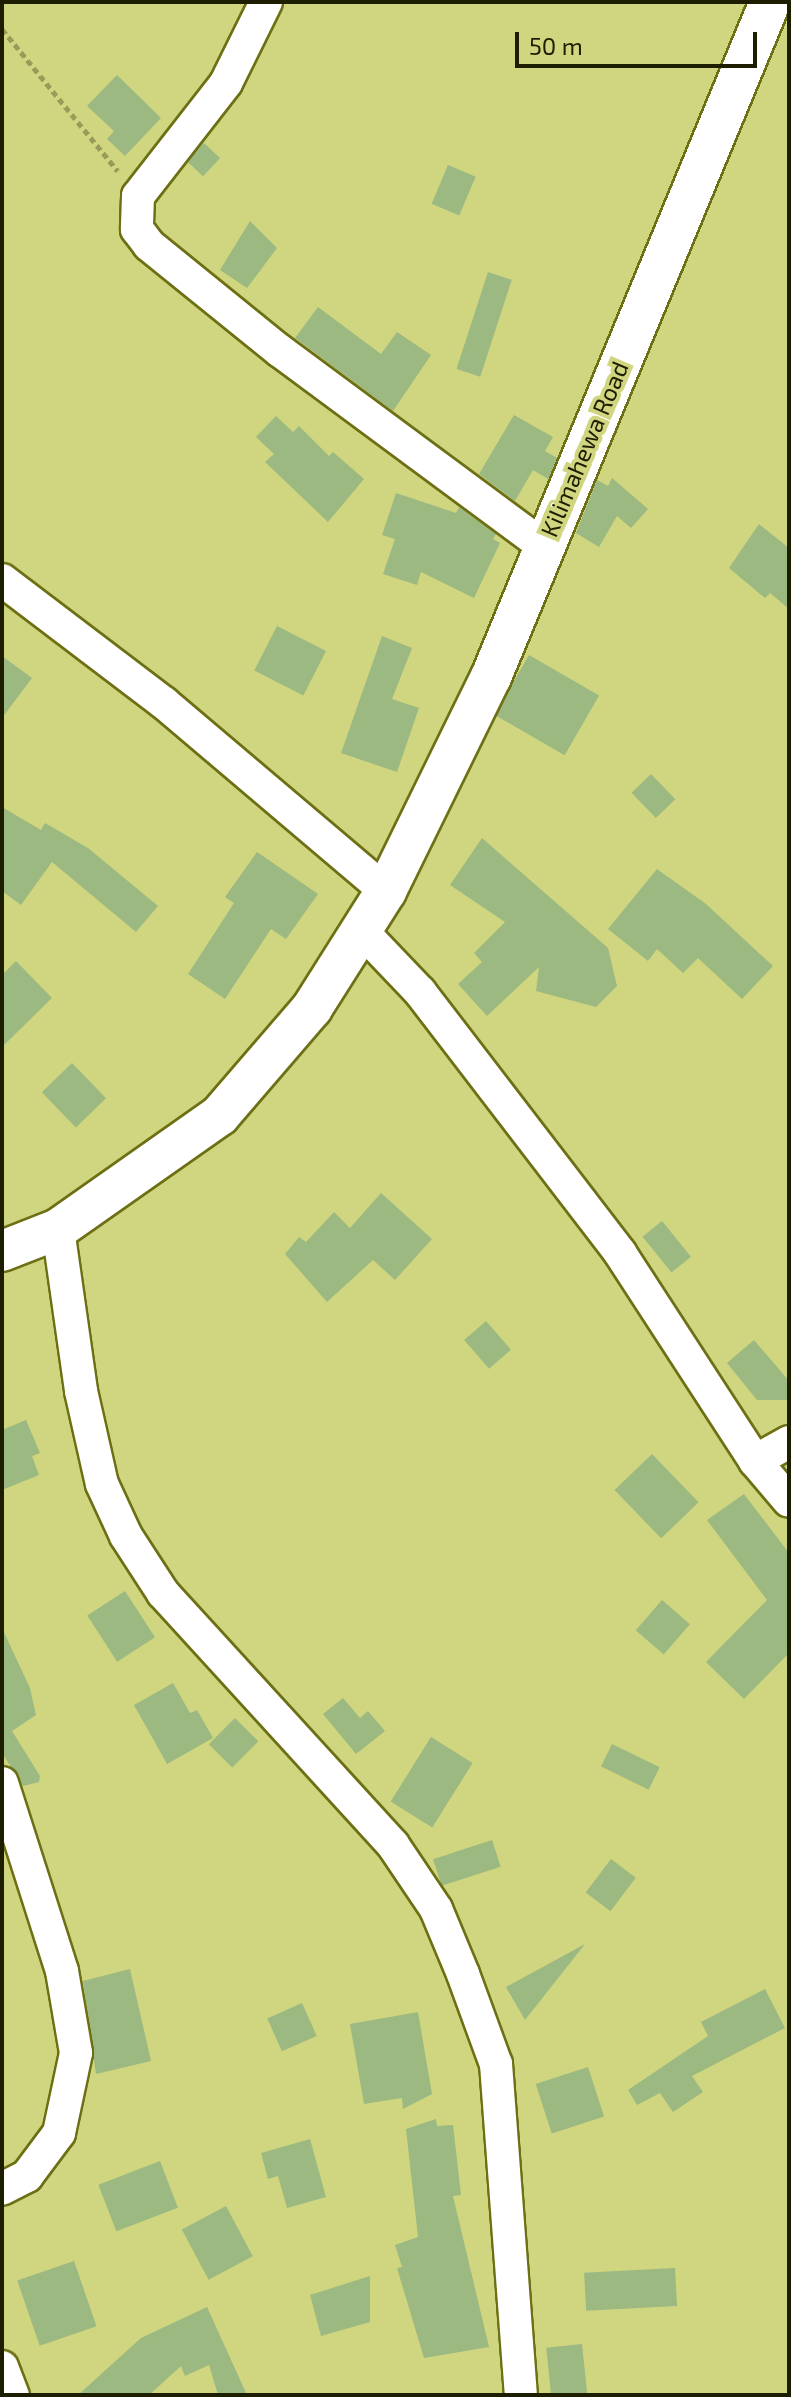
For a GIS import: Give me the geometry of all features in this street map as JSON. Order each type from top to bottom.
[{"type":"street","points":[[266,2],[226,83],[138,196],[137,229],[149,245],[280,351],[544,546]]},
{"type":"street","name":"Kilimahewa Road","points":[[2,1251],[58,1229],[220,1115],[312,1008],[386,891],[491,677],[770,2]]},
{"type":"street","points":[[2,580],[164,703],[386,891]]},
{"type":"street","points":[[360,929],[420,992],[620,1253],[755,1461],[789,1501]]},
{"type":"street","points":[[58,1229],[81,1391],[102,1484],[126,1536],[163,1593],[393,1845],[436,1909],[463,1974],[496,2064],[521,2395]]},
{"type":"street","points":[[755,1461],[789,1442]]},
{"type":"street","points":[[2,1783],[62,1971],[76,2053],[59,2133],[27,2176],[2,2189]]},
{"type":"street","points":[[2,2367],[13,2395]]},
{"type":"path","points":[[2,29],[138,196]]},
{"type":"building","points":[[117,75],[161,118],[125,156],[107,139],[114,131],[87,106]]},
{"type":"building","points":[[204,143],[220,158],[203,176],[187,161]]},
{"type":"building","points":[[448,165],[476,177],[459,215],[432,204]]},
{"type":"building","points":[[250,221],[277,248],[247,288],[220,270]]},
{"type":"building","points":[[488,272],[512,280],[480,377],[456,369]]},
{"type":"building","points":[[318,307],[381,354],[397,332],[431,355],[393,411],[295,338]]},
{"type":"building","points":[[514,415],[553,437],[545,451],[557,458],[548,479],[533,470],[515,501],[479,474]]},
{"type":"building","points":[[276,416],[293,432],[299,426],[329,456],[333,452],[364,479],[328,522],[265,462],[274,454],[256,437]]},
{"type":"building","points":[[612,478],[648,509],[631,528],[617,516],[599,547],[576,533],[597,480],[608,486]]},
{"type":"building","points":[[396,493],[456,513],[459,507],[496,534],[493,539],[500,543],[474,598],[421,572],[417,585],[383,574],[395,539],[382,535]]},
{"type":"building","points":[[759,524],[789,548],[789,609],[770,593],[765,598],[729,568]]},
{"type":"building","points":[[277,626],[326,651],[303,696],[254,671]]},
{"type":"building","points":[[382,636],[412,648],[392,699],[419,708],[397,772],[341,753]]},
{"type":"building","points":[[529,655],[599,696],[565,755],[494,715]]},
{"type":"building","points":[[2,656],[32,678],[2,718]]},
{"type":"building","points":[[651,774],[675,799],[656,818],[632,793]]},
{"type":"building","points":[[2,807],[41,830],[45,823],[88,848],[158,906],[136,932],[52,862],[21,905],[2,891]]},
{"type":"building","points":[[482,838],[608,948],[617,986],[596,1007],[536,991],[539,967],[487,1016],[458,984],[482,962],[474,953],[505,922],[450,885]]},
{"type":"building","points":[[257,852],[318,894],[286,939],[271,929],[225,999],[188,974],[234,903],[225,897]]},
{"type":"building","points":[[657,869],[706,904],[773,966],[742,999],[698,958],[683,973],[657,949],[648,961],[608,929]]},
{"type":"building","points":[[16,961],[52,998],[2,1047],[2,975]]},
{"type":"building","points":[[72,1063],[106,1098],[76,1127],[42,1092]]},
{"type":"building","points":[[381,1193],[432,1239],[395,1280],[373,1260],[327,1302],[285,1254],[299,1237],[306,1242],[334,1212],[350,1228]]},
{"type":"building","points":[[662,1221],[691,1257],[672,1272],[643,1237]]},
{"type":"building","points":[[486,1321],[511,1350],[489,1369],[464,1340]]},
{"type":"building","points":[[754,1340],[789,1381],[789,1400],[757,1400],[727,1363]]},
{"type":"building","points":[[26,1420],[40,1453],[32,1456],[39,1475],[2,1490],[2,1430]]},
{"type":"building","points":[[652,1454],[699,1502],[661,1538],[615,1490]]},
{"type":"building","points":[[744,1494],[789,1553],[789,1653],[744,1699],[706,1662],[767,1600],[707,1520]]},
{"type":"building","points":[[125,1591],[155,1637],[117,1662],[87,1616]]},
{"type":"building","points":[[662,1600],[690,1624],[664,1654],[636,1630]]},
{"type":"building","points":[[2,1628],[30,1688],[36,1715],[12,1731],[40,1776],[39,1782],[23,1786],[2,1753]]},
{"type":"building","points":[[173,1683],[190,1713],[197,1710],[213,1738],[167,1764],[134,1705]]},
{"type":"building","points":[[343,1698],[360,1718],[368,1711],[385,1731],[356,1754],[323,1714]]},
{"type":"building","points":[[235,1718],[258,1741],[232,1767],[209,1744]]},
{"type":"building","points":[[431,1737],[473,1763],[432,1827],[391,1801]]},
{"type":"building","points":[[612,1744],[660,1767],[649,1790],[601,1766]]},
{"type":"building","points":[[492,1840],[501,1867],[442,1886],[433,1859]]},
{"type":"building","points":[[611,1859],[636,1878],[610,1911],[586,1893]]},
{"type":"building","points":[[585,1944],[525,2020],[506,1987]]},
{"type":"building","points":[[130,1969],[151,2061],[96,2074],[83,1981]]},
{"type":"building","points":[[765,1989],[785,2028],[692,2076],[703,2092],[673,2112],[660,2093],[637,2105],[628,2090],[708,2036],[701,2022]]},
{"type":"building","points":[[302,2003],[317,2036],[282,2051],[267,2018]]},
{"type":"building","points":[[418,2012],[432,2094],[403,2109],[402,2098],[364,2104],[350,2024]]},
{"type":"building","points":[[588,2067],[604,2116],[552,2133],[536,2084]]},
{"type":"building","points":[[436,2119],[437,2126],[453,2125],[461,2195],[453,2196],[489,2347],[424,2358],[397,2268],[402,2267],[395,2245],[418,2237],[406,2129]]},
{"type":"building","points":[[310,2139],[326,2197],[287,2208],[278,2176],[268,2179],[261,2153]]},
{"type":"building","points":[[160,2161],[178,2208],[116,2231],[98,2185]]},
{"type":"building","points":[[226,2206],[253,2256],[209,2280],[182,2229]]},
{"type":"building","points":[[74,2261],[96,2326],[40,2346],[17,2281]]},
{"type":"building","points":[[675,2268],[677,2306],[586,2311],[584,2273]]},
{"type":"building","points":[[370,2276],[370,2322],[321,2336],[310,2295]]},
{"type":"building","points":[[207,2307],[247,2395],[218,2395],[209,2365],[185,2376],[181,2366],[149,2395],[78,2395],[141,2338]]},
{"type":"building","points":[[582,2344],[587,2395],[551,2395],[546,2348]]}]
